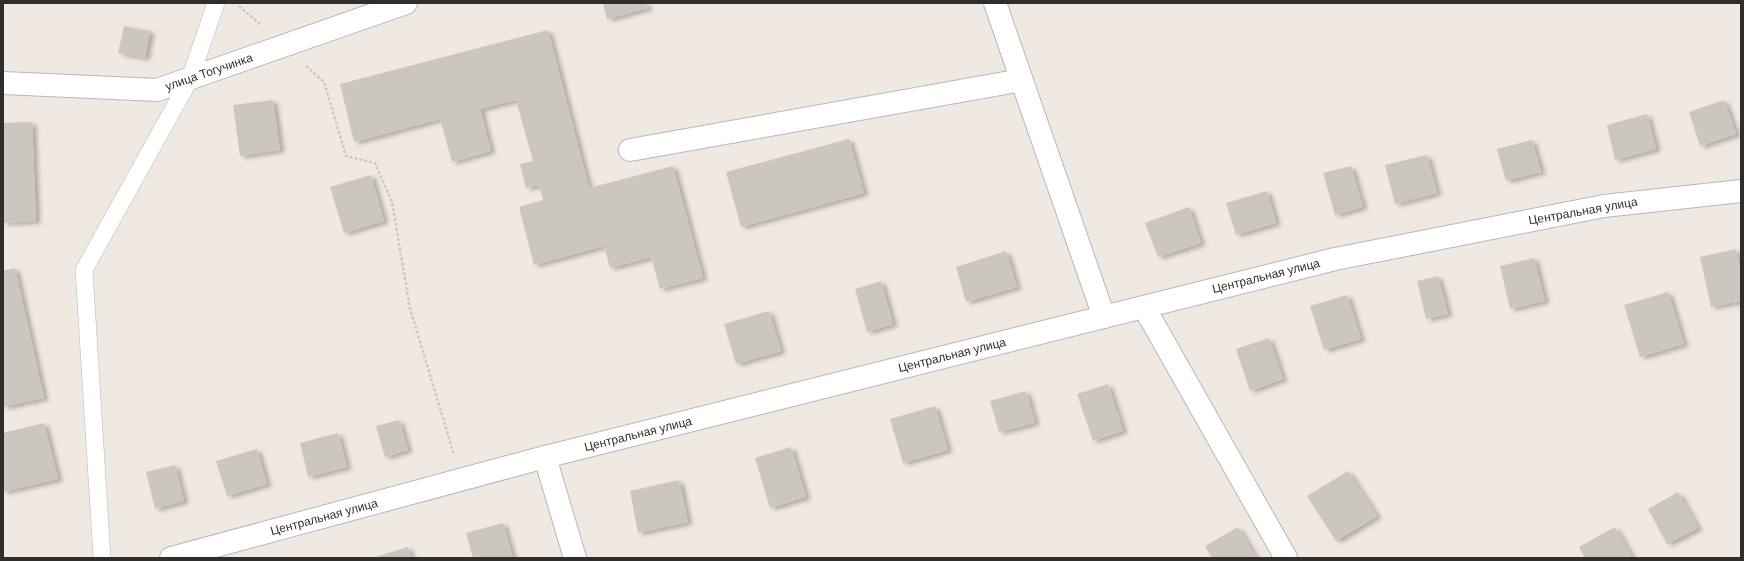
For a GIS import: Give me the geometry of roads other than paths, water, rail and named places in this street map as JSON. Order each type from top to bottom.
[{"type":"main road","name":"улица Тогучинка","points":[[3,83],[157,90],[406,3]]},
{"type":"main road","points":[[995,3],[1104,317]]},
{"type":"main road","points":[[630,150],[1022,80]]},
{"type":"main road","name":"Центральная улица","points":[[171,558],[545,457],[1335,259],[1604,206],[1741,191]]},
{"type":"main road","points":[[1144,307],[1286,558]]},
{"type":"main road","points":[[545,457],[575,558]]},
{"type":"lane","points":[[102,558],[84,270],[190,79],[216,3]]}]
